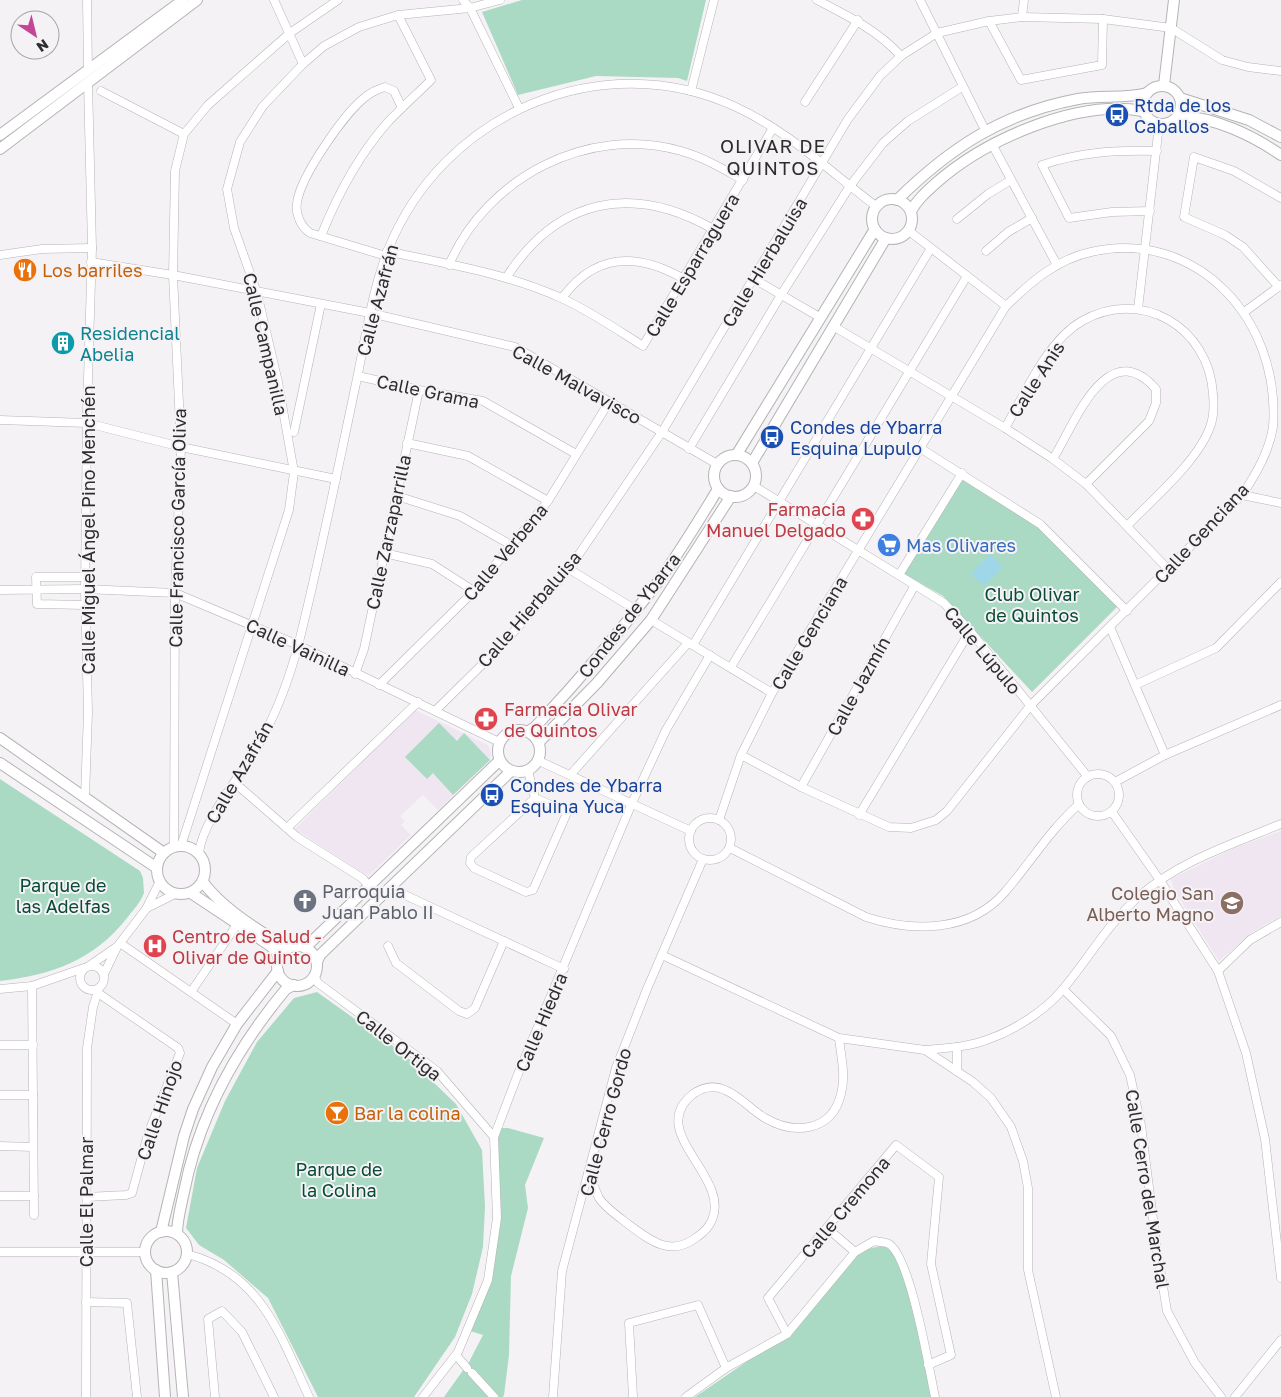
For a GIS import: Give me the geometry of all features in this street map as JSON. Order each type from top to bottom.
[{"type":"main road","points":[[0,135],[182,0]]},
{"type":"main road","points":[[0,149],[197,0]]},
{"type":"main road","points":[[1164,85],[1174,0]]},
{"type":"main road","points":[[1281,136],[1249,120],[1180,98],[1169,86],[1157,86],[1147,93],[1142,102],[1143,111],[1150,120],[1159,125],[1171,122],[1178,116],[1191,116],[1248,136],[1281,155]]},
{"type":"main road","points":[[897,200],[934,165],[985,130],[1012,118],[1060,103],[1081,99],[1147,93]]},
{"type":"main road","points":[[1178,116],[1180,98]]},
{"type":"main road","points":[[911,211],[915,202],[948,172],[1011,134],[1052,120],[1110,110],[1143,111]]},
{"type":"main road","points":[[886,200],[897,200],[907,206],[911,211],[912,218],[908,231],[899,238],[886,238],[875,229],[873,218],[877,207],[886,200]]},
{"type":"main road","points":[[737,454],[752,463],[756,474],[754,486],[744,495],[731,496],[718,488],[714,477],[717,464],[725,457],[737,454],[875,229]]},
{"type":"main road","points":[[752,463],[886,238]]},
{"type":"main road","name":"Condes de Ybarra","points":[[528,732],[536,726],[584,674],[636,610],[681,549],[718,488]]},
{"type":"main road","name":"Condes de Ybarra","points":[[539,742],[596,684],[650,620],[731,496]]},
{"type":"main road","points":[[177,1234],[190,1162],[211,1104],[228,1070],[250,1034],[286,989],[314,980],[320,955],[511,771],[528,771],[539,761],[539,742],[528,732],[510,732],[501,740],[498,754],[500,760],[511,771]]},
{"type":"main road","points":[[0,738],[164,853]]},
{"type":"main road","points":[[203,882],[222,902],[273,939],[289,948],[310,944],[500,760]]},
{"type":"main road","points":[[0,763],[157,868]]},
{"type":"main road","points":[[161,1232],[184,1136],[212,1067],[237,1024],[278,971],[279,959],[276,951],[269,945],[191,893],[174,894],[168,891],[160,881],[157,868],[164,853],[178,846],[188,847],[199,853],[206,867],[203,882],[191,893]]},
{"type":"main road","points":[[302,946],[312,952],[317,962]]},
{"type":"main road","points":[[279,959],[289,948]]},
{"type":"main road","points":[[278,971],[284,980],[294,985]]},
{"type":"main road","points":[[161,1232],[177,1234],[186,1245],[187,1254],[182,1265],[172,1272],[156,1270],[148,1262],[145,1252],[150,1239],[161,1232]]},
{"type":"main road","points":[[156,1270],[165,1397]]},
{"type":"main road","points":[[172,1272],[183,1397]]},
{"type":"street","points":[[87,0],[88,70]]},
{"type":"street","points":[[274,0],[303,64]]},
{"type":"street","name":"Calle Francisco García Oliva","points":[[178,846],[174,828],[175,593],[181,447],[172,275],[175,170],[184,134],[208,105],[290,33],[338,0]]},
{"type":"street","points":[[463,0],[470,8],[519,108]]},
{"type":"street","name":"Calle Campanilla","points":[[178,846],[253,624],[289,510],[294,472],[278,382],[257,293],[234,228],[227,189],[240,142],[263,106],[303,64],[324,46],[359,26],[398,15],[470,8],[500,0]]},
{"type":"street","points":[[691,91],[714,0]]},
{"type":"street","points":[[817,0],[858,20],[879,35],[901,56]]},
{"type":"street","points":[[920,0],[985,130]]},
{"type":"street","points":[[1022,17],[1024,0]]},
{"type":"street","points":[[321,236],[351,174],[372,141],[431,80],[398,15]]},
{"type":"street","name":"Calle Hierbaluisa","points":[[436,710],[502,644],[568,569],[662,432],[863,96],[901,56],[937,33],[989,21],[1022,17],[1103,19],[1171,28],[1222,60],[1248,67],[1281,71]]},
{"type":"street","points":[[989,21],[1021,80],[1102,65],[1103,19]]},
{"type":"street","points":[[805,102],[858,20]]},
{"type":"street","name":"Calle Miguel Ángel Pino Menchén","points":[[85,797],[88,712],[85,605],[87,423],[92,248],[88,82]]},
{"type":"street","name":"Calle Azafrán","points":[[199,853],[203,835],[270,721],[298,645],[336,479],[370,313],[387,254],[408,208],[440,166],[473,136],[519,108],[567,91],[611,84],[645,84],[691,91],[735,106],[773,128],[877,207]]},
{"type":"street","points":[[690,449],[781,295],[850,186],[883,144],[908,121],[962,87]]},
{"type":"street","name":"Calle Esparraguera","points":[[402,108],[390,88],[377,90],[356,104],[330,139],[299,191],[296,205],[304,228],[321,236],[387,254],[506,278],[562,298],[643,346],[773,128]]},
{"type":"street","points":[[101,91],[184,134]]},
{"type":"street","points":[[1138,309],[1159,125]]},
{"type":"street","points":[[449,265],[469,227],[504,191],[543,165],[592,148],[636,144],[680,151],[701,158],[743,180]]},
{"type":"street","points":[[992,144],[1057,265]]},
{"type":"street","points":[[1150,211],[1112,212],[1069,218],[1042,165],[1069,156],[1114,150],[1156,151]]},
{"type":"street","points":[[1247,310],[1280,286],[1243,247],[1225,235],[1184,217],[1194,157],[1234,171],[1281,198]]},
{"type":"street","points":[[957,219],[988,194],[1012,180]]},
{"type":"street","points":[[506,278],[530,244],[550,227],[595,207],[644,203],[674,210],[713,229]]},
{"type":"street","points":[[986,251],[1008,232],[1032,218]]},
{"type":"street","points":[[908,231],[1006,306]]},
{"type":"street","name":"Calle Genciana","points":[[719,820],[740,755],[772,693],[1006,306],[1034,280],[1057,265],[1090,252],[1118,247],[1146,249],[1170,254],[1192,264],[1233,292],[1260,330],[1272,361],[1276,388],[1277,427],[1242,495],[1030,706],[947,811],[936,820],[912,828],[889,827],[800,787],[740,755]]},
{"type":"street","points":[[0,255],[42,249],[92,248]]},
{"type":"street","points":[[571,774],[691,644],[931,248]]},
{"type":"street","points":[[562,298],[579,278],[610,263],[639,261],[655,264],[684,278]]},
{"type":"street","name":"Calle Malvavisco","points":[[91,262],[172,275],[257,293],[370,313],[516,348],[717,464]]},
{"type":"street","points":[[731,667],[967,276]]},
{"type":"street","points":[[754,279],[821,318]]},
{"type":"street","points":[[294,432],[320,304]]},
{"type":"street","name":"Calle Anis","points":[[1005,428],[1051,351],[1064,334],[1082,321],[1106,312],[1138,309],[1169,319],[1197,344],[1208,363],[1214,406],[1211,426],[1203,443],[1128,526]]},
{"type":"street","points":[[834,326],[908,372],[1005,428],[1053,459],[1086,484],[1168,569]]},
{"type":"street","points":[[1053,459],[1088,400],[1109,375],[1121,370],[1136,372],[1145,377],[1156,389],[1156,403],[1149,421],[1086,484]]},
{"type":"street","name":"Calle Grama","points":[[358,376],[419,390],[483,401],[576,454]]},
{"type":"street","name":"Calle Zarzaparrilla","points":[[356,674],[364,648],[419,390]]},
{"type":"street","name":"Calle Verbena","points":[[379,685],[474,591],[548,501],[608,402]]},
{"type":"street","points":[[0,420],[87,423],[181,447],[294,472],[336,479]]},
{"type":"street","points":[[407,443],[468,456],[548,501]]},
{"type":"street","points":[[920,448],[1040,524],[1126,611]]},
{"type":"street","points":[[899,575],[962,473]]},
{"type":"street","name":"Calle Lúpulo","points":[[754,486],[939,599],[970,631],[1088,777]]},
{"type":"street","points":[[1242,495],[1281,503]]},
{"type":"street","points":[[397,496],[460,516],[511,546]]},
{"type":"street","points":[[384,553],[432,564],[474,591]]},
{"type":"street","points":[[568,569],[636,610]]},
{"type":"street","points":[[85,605],[37,604],[35,591],[36,577],[86,577]]},
{"type":"street","points":[[1135,684],[1216,648],[1281,582]]},
{"type":"street","name":"Calle Jazmín","points":[[800,787],[915,585]]},
{"type":"street","name":"Calle Vainilla","points":[[0,590],[35,591],[85,588],[175,593],[253,624],[379,685],[436,710],[497,741],[501,740]]},
{"type":"street","points":[[650,620],[772,693]]},
{"type":"street","points":[[1110,627],[1164,755]]},
{"type":"street","points":[[859,815],[970,631]]},
{"type":"street","name":"Calle Hiedra","points":[[423,1397],[456,1355],[488,1280],[497,1218],[494,1137],[518,1074],[564,969],[632,803],[666,730],[710,656]]},
{"type":"street","points":[[287,828],[418,702]]},
{"type":"street","points":[[1115,782],[1164,755],[1281,705]]},
{"type":"street","points":[[539,761],[571,774],[691,831]]},
{"type":"street","points":[[528,771],[534,798]]},
{"type":"street","points":[[1105,775],[1115,782],[1120,794],[1116,807],[1112,812],[1106,815],[1093,816],[1087,814],[1077,798],[1079,786],[1088,777],[1105,775]]},
{"type":"street","points":[[235,783],[297,837],[362,878],[369,886]]},
{"type":"street","points":[[534,798],[564,812],[566,816],[533,890],[526,892],[474,868],[470,863],[471,857],[534,798]]},
{"type":"street","points":[[730,848],[866,917],[888,924],[917,928],[938,927],[965,919],[994,903],[1004,893],[1050,833],[1079,804]]},
{"type":"street","points":[[1112,812],[1159,879],[1218,971],[1246,1053],[1265,1139],[1281,1278]]},
{"type":"street","points":[[712,818],[719,820],[729,828],[730,848],[722,857],[716,860],[703,859],[693,851],[690,845],[691,831],[699,821],[712,818]]},
{"type":"street","points":[[662,955],[839,1038],[925,1050],[958,1047],[989,1039],[1049,1004],[1063,989],[1093,947],[1135,899],[1159,879],[1220,848],[1281,824]]},
{"type":"street","name":"Calle Cerro Gordo","points":[[553,1397],[562,1271],[582,1203],[616,1068],[703,859]]},
{"type":"street","points":[[104,974],[96,966],[86,967],[80,975],[81,982],[89,990],[99,990],[104,981],[104,974],[118,945],[146,909],[160,881]]},
{"type":"street","points":[[390,888],[564,969]]},
{"type":"street","points":[[146,909],[174,894]]},
{"type":"street","points":[[1218,971],[1250,940],[1281,922]]},
{"type":"street","points":[[191,992],[238,923]]},
{"type":"street","points":[[388,946],[396,964],[459,1011],[467,1014],[475,1008],[504,941]]},
{"type":"street","points":[[0,989],[32,986],[57,979],[86,967],[118,945]]},
{"type":"street","points":[[118,945],[237,1024]]},
{"type":"street","points":[[57,979],[81,982]]},
{"type":"street","name":"Calle Ortiga","points":[[314,980],[437,1071],[494,1137]]},
{"type":"street","points":[[32,986],[34,1215]]},
{"type":"street","name":"Calle Cerro del Marchal","points":[[1063,989],[1111,1036],[1130,1075],[1141,1125],[1167,1311],[1195,1363],[1221,1397]]},
{"type":"street","name":"Calle El Palmar","points":[[89,990],[93,1007]]},
{"type":"street","name":"Calle El Palmar","points":[[86,1397],[87,1048],[93,1007],[99,990]]},
{"type":"street","name":"Calle Hinojo","points":[[86,1197],[132,1193],[148,1134],[180,1053],[178,1048],[99,990]]},
{"type":"street","points":[[589,1173],[600,1199],[649,1240],[677,1248],[691,1242],[703,1233],[711,1221],[714,1210],[709,1182],[683,1141],[677,1125],[683,1104],[694,1094],[707,1087],[715,1087],[726,1090],[766,1119],[793,1129],[822,1124],[831,1114],[841,1096],[843,1075],[839,1038]]},
{"type":"street","points":[[0,1045],[33,1045]]},
{"type":"street","points":[[957,1071],[958,1047]]},
{"type":"street","points":[[925,1050],[973,1082],[991,1098],[1011,1127],[1024,1161],[1028,1188],[1028,1270],[1056,1397]]},
{"type":"street","points":[[0,1095],[34,1095]]},
{"type":"street","name":"Calle Cremona","points":[[787,1334],[768,1298],[896,1145],[939,1177],[931,1264],[951,1355],[928,1365]]},
{"type":"street","points":[[0,1146],[34,1147]]},
{"type":"street","points":[[0,1196],[34,1196]]},
{"type":"street","points":[[582,1203],[588,1199],[600,1199]]},
{"type":"street","points":[[827,1228],[855,1252]]},
{"type":"street","points":[[686,1397],[726,1368],[787,1334],[855,1252],[874,1241],[889,1244],[896,1251],[908,1274],[935,1397]]},
{"type":"street","points":[[0,1252],[145,1252]]},
{"type":"street","points":[[187,1254],[205,1259],[225,1268],[248,1286],[276,1326],[309,1397]]},
{"type":"street","points":[[86,1302],[127,1303],[137,1397]]},
{"type":"street","points":[[633,1397],[629,1323],[698,1305],[726,1368]]},
{"type":"street","points":[[215,1397],[208,1318],[222,1311],[242,1332],[274,1397]]},
{"type":"street","points":[[1234,1397],[1281,1340]]},
{"type":"street","points":[[456,1355],[494,1397]]},
{"type":"shaded area","points":[[415,710],[488,745],[491,753],[490,760],[438,810],[423,795],[400,816],[405,821],[401,825],[411,835],[368,876],[295,829]]},
{"type":"shaded area","name":"Colegio San Alberto Magno","points":[[1281,831],[1281,916],[1251,933],[1219,961],[1174,890],[1171,879],[1234,848]]},
{"type":"green space","points":[[522,0],[706,0],[687,81],[678,78],[596,76],[518,95],[482,12]]},
{"type":"green space","name":"Club Olivar de Quintos","points":[[962,478],[1038,526],[1118,606],[1032,692],[943,596],[904,574]]},
{"type":"green space","points":[[439,723],[457,741],[464,733],[490,760],[453,795],[433,773],[427,779],[405,757]]},
{"type":"green space","name":"Parque de las Adelfas","points":[[0,779],[140,871],[143,878],[144,893],[137,906],[114,933],[86,955],[54,970],[37,975],[0,981]]},
{"type":"green space","name":"Parque de la Colina","points":[[317,992],[404,1054],[456,1104],[482,1150],[485,1207],[483,1247],[472,1294],[455,1337],[414,1397],[318,1397],[268,1298],[224,1260],[199,1245],[186,1228],[197,1168],[225,1101],[257,1042],[294,998]]},
{"type":"green space","points":[[499,1128],[508,1128],[544,1138],[525,1185],[528,1208],[511,1276],[509,1355],[504,1395],[503,1397],[444,1397],[469,1362],[483,1335],[467,1330],[488,1280],[497,1218],[494,1137]]},
{"type":"green space","points":[[889,1244],[908,1274],[933,1397],[695,1397],[787,1334],[855,1252]]},
{"type":"water","points":[[990,554],[1003,567],[984,586],[971,574]]},
{"type":"place","name":"Rtda de los Caballos","points":[[1117,115]]},
{"type":"place","name":"Los barriles","points":[[25,270]]},
{"type":"place","name":"Residencial Abelia","points":[[63,343]]},
{"type":"place","name":"Condes de Ybarra Esquina Lupulo","points":[[772,437]]},
{"type":"place","name":"Farmacia Manuel Delgado","points":[[863,519]]},
{"type":"place","name":"Mas Olivares","points":[[889,545]]},
{"type":"place","name":"Farmacia Olivar de Quintos","points":[[486,719]]},
{"type":"place","name":"Condes de Ybarra Esquina Yuca","points":[[492,795]]},
{"type":"place","name":"Parroquia Juan Pablo II","points":[[305,901]]},
{"type":"place","name":"Colegio San Alberto Magno","points":[[1232,903]]},
{"type":"place","name":"Centro de Salud - Olivar de Quinto","points":[[155,946]]},
{"type":"place","name":"Bar la colina","points":[[337,1113]]},
{"type":"district","name":"OLIVAR DE QUINTOS","points":[[773,156]]}]
